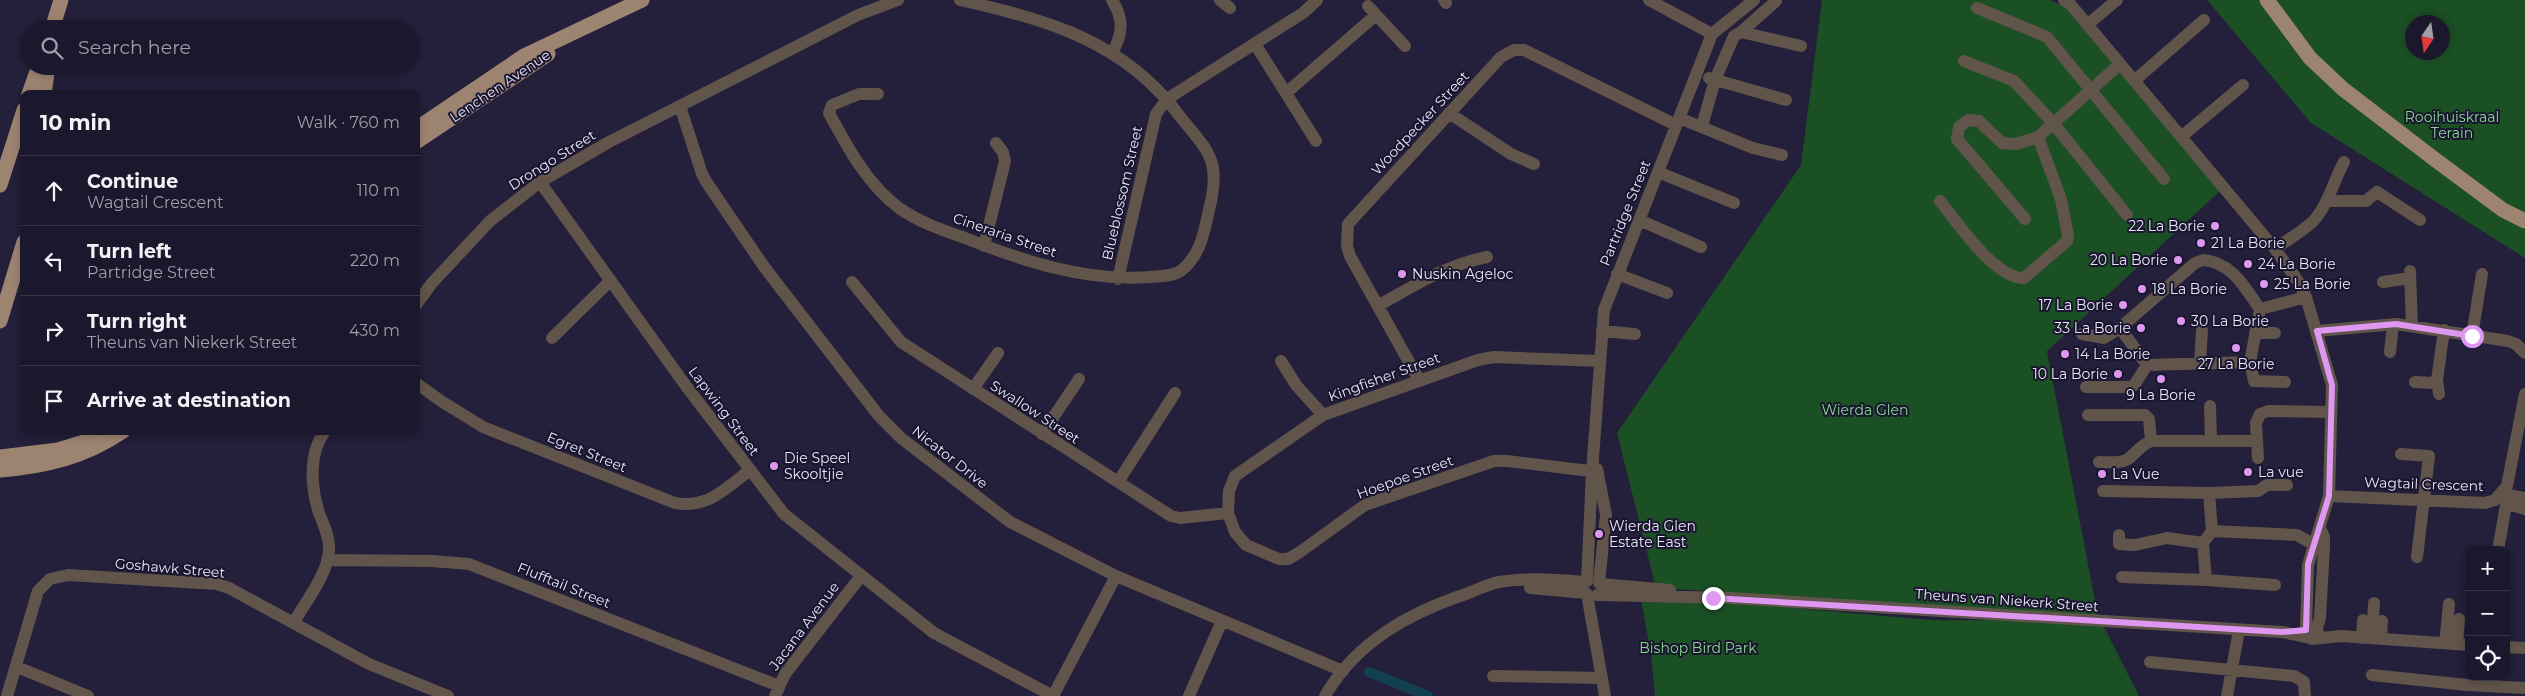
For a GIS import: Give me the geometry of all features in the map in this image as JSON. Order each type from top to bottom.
[{"type":"main road","name":"Lenchen Avenue","points":[[420,126],[524,56],[642,0]]},
{"type":"main road","points":[[2266,0],[2310,58],[2343,89],[2503,210],[2525,230]]},
{"type":"main road","points":[[55,20],[61,1]]},
{"type":"main road","name":"Lenchen Avenue","points":[[420,139],[584,29]]},
{"type":"main road","points":[[31,90],[36,75]]},
{"type":"main road","points":[[45,90],[47,75]]},
{"type":"main road","points":[[0,185],[20,122]]},
{"type":"main road","points":[[2503,210],[2525,221]]},
{"type":"main road","points":[[0,321],[20,255]]},
{"type":"main road","points":[[0,326],[10,289]]},
{"type":"main road","points":[[0,457],[58,450],[105,435]]},
{"type":"main road","points":[[0,470],[40,466],[66,460],[91,450],[116,435]]},
{"type":"main road","points":[[0,448],[24,452],[58,450]]},
{"type":"street","points":[[680,106],[858,15],[898,0]]},
{"type":"street","name":"Cineraria Street","points":[[878,94],[856,95],[832,105],[829,110],[857,163],[870,180],[898,207],[933,226],[984,246],[1050,268],[1118,278],[1169,276],[1181,271],[1197,253],[1214,191],[1215,175],[1206,149],[1166,99],[1138,72],[1112,53],[1059,26],[1001,5],[960,0]]},
{"type":"street","points":[[1112,0],[1120,13],[1122,28],[1120,38],[1112,53]]},
{"type":"street","name":"Blueblossom Street","points":[[1118,278],[1156,114],[1166,99],[1305,12],[1318,0]]},
{"type":"street","points":[[1648,0],[1712,34]]},
{"type":"street","name":"Partridge Street","points":[[1592,588],[1588,551],[1595,469],[1604,310],[1616,274],[1712,34],[1754,0]]},
{"type":"street","points":[[2064,0],[2088,25],[2275,249],[2300,284],[2306,297],[2330,373],[2332,412],[2329,496],[2320,528],[2313,544],[2303,595],[2311,631]]},
{"type":"street","points":[[2088,25],[2117,0]]},
{"type":"street","points":[[1702,126],[1714,80],[1734,36],[1776,1]]},
{"type":"street","points":[[1977,8],[2044,35],[2164,179]]},
{"type":"street","points":[[1286,93],[1372,10],[1405,46]]},
{"type":"street","points":[[2134,81],[2204,20]]},
{"type":"street","points":[[1741,32],[1801,46]]},
{"type":"street","points":[[1255,44],[1316,141]]},
{"type":"street","name":"Woodpecker Street","points":[[1419,380],[1379,305],[1350,256],[1346,246],[1348,224],[1501,57],[1514,50],[1524,50],[1677,122],[1702,126],[1753,148],[1782,155]]},
{"type":"street","points":[[1964,61],[2014,81],[2053,124],[2127,215]]},
{"type":"street","points":[[2025,219],[1957,139],[1962,124],[1976,120],[2002,143],[2016,144],[2038,137],[2120,64]]},
{"type":"street","points":[[1696,75],[1786,100]]},
{"type":"street","points":[[2181,137],[2243,85]]},
{"type":"street","name":"Drongo Street","points":[[420,300],[432,283],[490,221],[540,182],[609,142],[680,106]]},
{"type":"street","name":"Nicator Drive","points":[[680,106],[702,174],[712,190],[765,268],[879,416],[901,438],[1010,522],[1116,576],[1343,671]]},
{"type":"street","name":"Blueblossom Street","points":[[1156,114],[1177,113]]},
{"type":"street","points":[[1449,113],[1511,154],[1534,164]]},
{"type":"street","points":[[1940,201],[1986,258],[2024,278],[2067,241],[2068,236],[2061,199],[2038,137]]},
{"type":"street","points":[[984,246],[1005,161],[1003,152],[996,142]]},
{"type":"street","points":[[2275,249],[2312,221],[2327,201],[2331,186],[2344,162]]},
{"type":"street","points":[[1658,172],[1734,203]]},
{"type":"street","name":"Lapwing Street","points":[[540,182],[610,281],[750,470],[791,521],[934,634],[1053,696]]},
{"type":"street","points":[[2327,201],[2366,201],[2377,192],[2420,220]]},
{"type":"street","points":[[1639,220],[1701,247]]},
{"type":"street","points":[[1379,305],[1461,262],[1487,257]]},
{"type":"street","points":[[2082,334],[2104,338],[2120,328],[2195,263],[2203,260],[2210,261],[2231,270],[2260,309],[2250,362],[2254,381],[2284,382]]},
{"type":"street","points":[[1616,274],[1667,293]]},
{"type":"street","points":[[2472,336],[2482,274]]},
{"type":"street","points":[[2383,282],[2410,275],[2412,326]]},
{"type":"street","points":[[552,338],[610,281]]},
{"type":"street","name":"Swallow Street","points":[[852,282],[897,339],[1042,434],[1176,518],[1228,513]]},
{"type":"street","points":[[2260,309],[2306,297]]},
{"type":"street","points":[[2317,331],[2393,324],[2412,326],[2511,342],[2525,353]]},
{"type":"street","points":[[2390,352],[2393,324]]},
{"type":"street","points":[[2120,328],[2146,365]]},
{"type":"street","points":[[2200,363],[2202,330]]},
{"type":"street","points":[[2439,394],[2437,380],[2444,330]]},
{"type":"street","points":[[1602,331],[1635,334]]},
{"type":"street","points":[[2255,333],[2275,333]]},
{"type":"street","points":[[973,389],[998,353]]},
{"type":"street","name":"Kingfisher Street","points":[[1228,513],[1229,491],[1235,476],[1323,414],[1419,380],[1494,357],[1600,361]]},
{"type":"street","points":[[1281,361],[1296,385],[1323,414]]},
{"type":"street","points":[[2146,365],[2250,362]]},
{"type":"street","points":[[2086,387],[2131,386],[2135,384],[2146,365]]},
{"type":"street","points":[[1042,434],[1080,379]]},
{"type":"street","points":[[2415,382],[2432,383],[2437,380]]},
{"type":"street","name":"Egret Street","points":[[420,386],[483,426],[675,503],[686,505],[704,502],[750,470]]},
{"type":"street","points":[[1118,482],[1175,393]]},
{"type":"street","points":[[2499,546],[2525,394]]},
{"type":"street","points":[[2210,406],[2212,440]]},
{"type":"street","points":[[2258,458],[2257,417],[2268,411],[2332,412]]},
{"type":"street","points":[[2088,415],[2144,415],[2149,419],[2151,441]]},
{"type":"street","points":[[294,622],[328,560],[328,542],[315,498],[313,482],[314,451],[323,435]]},
{"type":"street","points":[[2099,462],[2119,462],[2127,459],[2141,446],[2151,441],[2257,441]]},
{"type":"street","points":[[2401,454],[2429,456],[2416,556]]},
{"type":"street","name":"Hoepoe Street","points":[[1228,513],[1234,532],[1240,540],[1279,558],[1288,558],[1300,552],[1366,505],[1494,461],[1595,469]]},
{"type":"street","name":"Partridge Street","points":[[1592,588],[1604,553],[1606,514],[1595,469]]},
{"type":"street","points":[[2103,491],[2209,493],[2258,491],[2267,485],[2286,485]]},
{"type":"street","points":[[2206,580],[2203,543],[2212,531],[2209,493]]},
{"type":"street","name":"Wagtail Crescent","points":[[2329,496],[2485,502],[2506,497]]},
{"type":"street","points":[[2506,497],[2525,498]]},
{"type":"street","points":[[2506,497],[2525,509]]},
{"type":"street","points":[[2311,631],[2320,618],[2324,537],[2320,528]]},
{"type":"street","points":[[2212,531],[2297,535],[2313,544]]},
{"type":"street","points":[[2119,535],[2119,544],[2135,545],[2167,538],[2203,543]]},
{"type":"street","points":[[1555,581],[1577,572],[1588,551],[1604,553],[1615,584]]},
{"type":"street","points":[[2308,564],[2323,559]]},
{"type":"street","name":"Flufftail Street","points":[[328,560],[432,561],[469,564],[777,691]]},
{"type":"street","name":"Goshawk Street","points":[[7,696],[38,591],[44,583],[58,576],[218,584],[243,594],[368,664],[448,696]]},
{"type":"street","name":"Jacana Avenue","points":[[777,691],[785,674],[860,576]]},
{"type":"street","points":[[1053,696],[1116,576]]},
{"type":"street","points":[[2122,577],[2275,584]]},
{"type":"street","name":"Theuns van Niekerk Street","points":[[1325,696],[1343,671],[1371,641],[1397,624],[1436,604],[1485,587],[1510,581],[1555,581],[1592,588],[1615,584],[1714,594],[1730,598]]},
{"type":"street","name":"Theuns van Niekerk Street","points":[[1485,587],[1592,588],[2239,630],[2311,631],[2341,636],[2455,644]]},
{"type":"street","points":[[1592,588],[1592,617],[1605,696]]},
{"type":"street","points":[[2303,595],[2320,596]]},
{"type":"street","points":[[2372,638],[2374,603]]},
{"type":"street","points":[[2451,605],[2455,644]]},
{"type":"street","points":[[1189,696],[1222,620]]},
{"type":"street","points":[[2363,620],[2372,638]]},
{"type":"street","points":[[2372,638],[2382,620]]},
{"type":"street","points":[[2455,644],[2459,620]]},
{"type":"street","points":[[2227,696],[2239,630]]},
{"type":"street","points":[[2510,647],[2525,648]]},
{"type":"street","points":[[2150,662],[2231,669],[2300,678],[2304,682],[2305,696]]},
{"type":"street","points":[[17,667],[88,696]]},
{"type":"street","points":[[2372,675],[2467,691],[2525,688]]},
{"type":"street","points":[[1493,676],[1602,678]]},
{"type":"green space","name":"Wierda Glen","points":[[1822,0],[2049,0],[2067,7],[2221,190],[2047,351],[2098,616],[1656,588],[1617,433],[1801,165]]},
{"type":"green space","name":"Rooihuiskraal Terain","points":[[2207,0],[2525,0],[2525,258],[2311,123]]},
{"type":"green space","name":"Bishop Bird Park","points":[[1641,599],[1691,599],[1930,620],[2101,621],[2139,696],[1655,696],[1651,654]]},
{"type":"waterway","points":[[1369,672],[1428,696]]},
{"type":"place","name":"22 La Borie","points":[[2215,226]]},
{"type":"place","name":"21 La Borie","points":[[2201,243]]},
{"type":"place","name":"20 La Borie","points":[[2178,260]]},
{"type":"place","name":"24 La Borie","points":[[2248,264]]},
{"type":"place","name":"Nuskin Ageloc","points":[[1402,274]]},
{"type":"place","name":"25 La Borie","points":[[2264,284]]},
{"type":"place","name":"18 La Borie","points":[[2142,289]]},
{"type":"place","name":"17 La Borie","points":[[2123,305]]},
{"type":"place","name":"30 La Borie","points":[[2181,321]]},
{"type":"place","name":"33 La Borie","points":[[2141,328]]},
{"type":"place","name":"27 La Borie","points":[[2236,348]]},
{"type":"place","name":"14 La Borie","points":[[2065,354]]},
{"type":"place","name":"10 La Borie","points":[[2118,374]]},
{"type":"place","name":"9 La Borie","points":[[2161,379]]},
{"type":"place","name":"Die Speel Skooltjie","points":[[774,466]]},
{"type":"place","name":"La vue","points":[[2248,472]]},
{"type":"place","name":"La Vue","points":[[2102,474]]},
{"type":"place","name":"Wierda Glen Estate East","points":[[1599,534]]},
{"type":"route","points":[[1713,598],[2282,632],[2306,630],[2308,564],[2329,496],[2332,385],[2317,331],[2402,324],[2472,336]]}]
